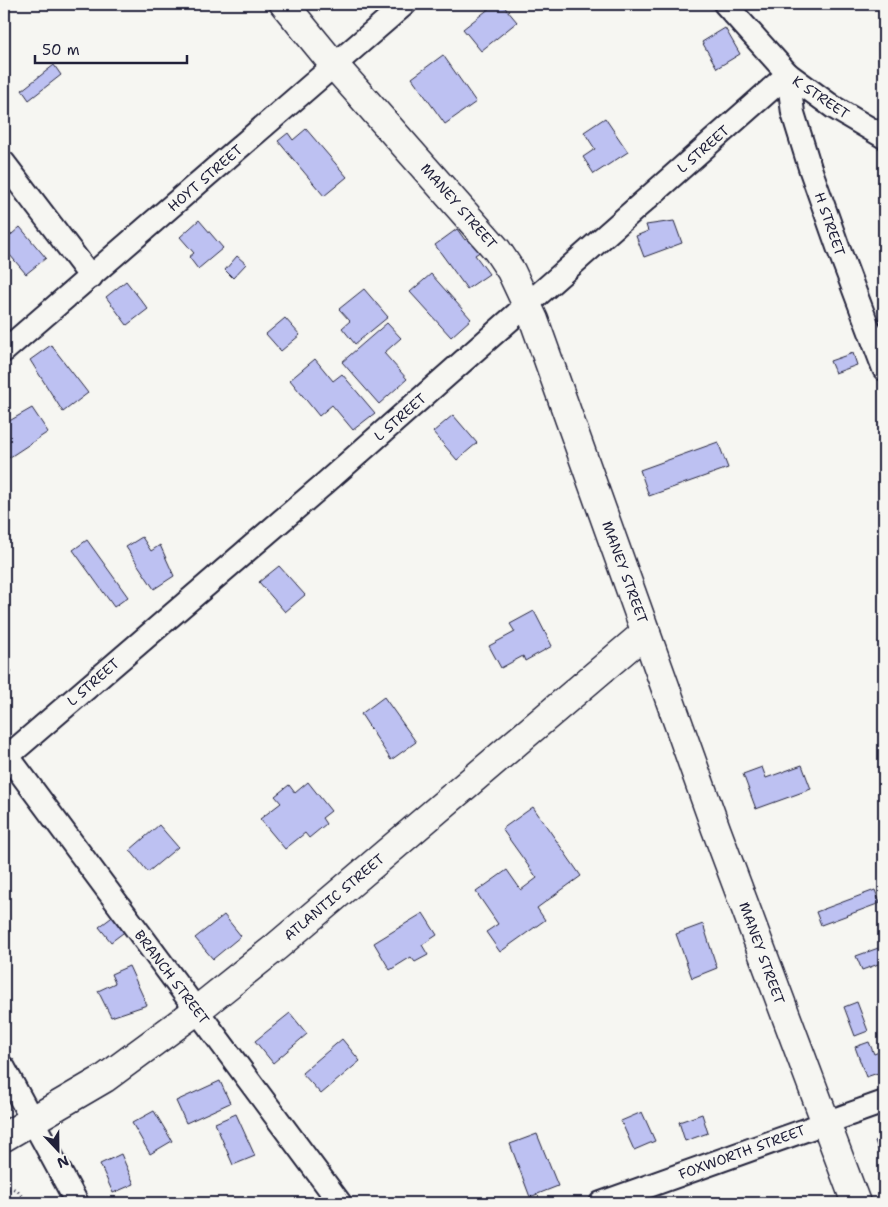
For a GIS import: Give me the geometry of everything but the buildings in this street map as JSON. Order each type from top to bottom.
[{"type":"street","name":"MANEY STREET","points":[[284,4],[334,65],[496,250],[511,271],[534,320],[720,838],[856,1203]]},
{"type":"street","name":"HOYT STREET","points":[[4,351],[405,4]]},
{"type":"street","name":"K STREET","points":[[725,4],[788,74],[833,106],[884,137]]},
{"type":"street","name":"L STREET","points":[[6,754],[323,485],[788,74]]},
{"type":"street","name":"H STREET","points":[[788,74],[793,113],[810,168],[884,370]]},
{"type":"street","points":[[4,163],[90,277]]},
{"type":"street","name":"ATLANTIC STREET","points":[[4,1138],[104,1078],[196,1011],[276,946],[646,632]]},
{"type":"street","name":"BRANCH STREET","points":[[6,754],[340,1203]]},
{"type":"street","points":[[4,1068],[77,1203]]},
{"type":"street","name":"FOXWORTH STREET","points":[[601,1203],[884,1102]]},
{"type":"path","points":[[4,1191],[12,1188],[18,1190],[26,1203]]}]
